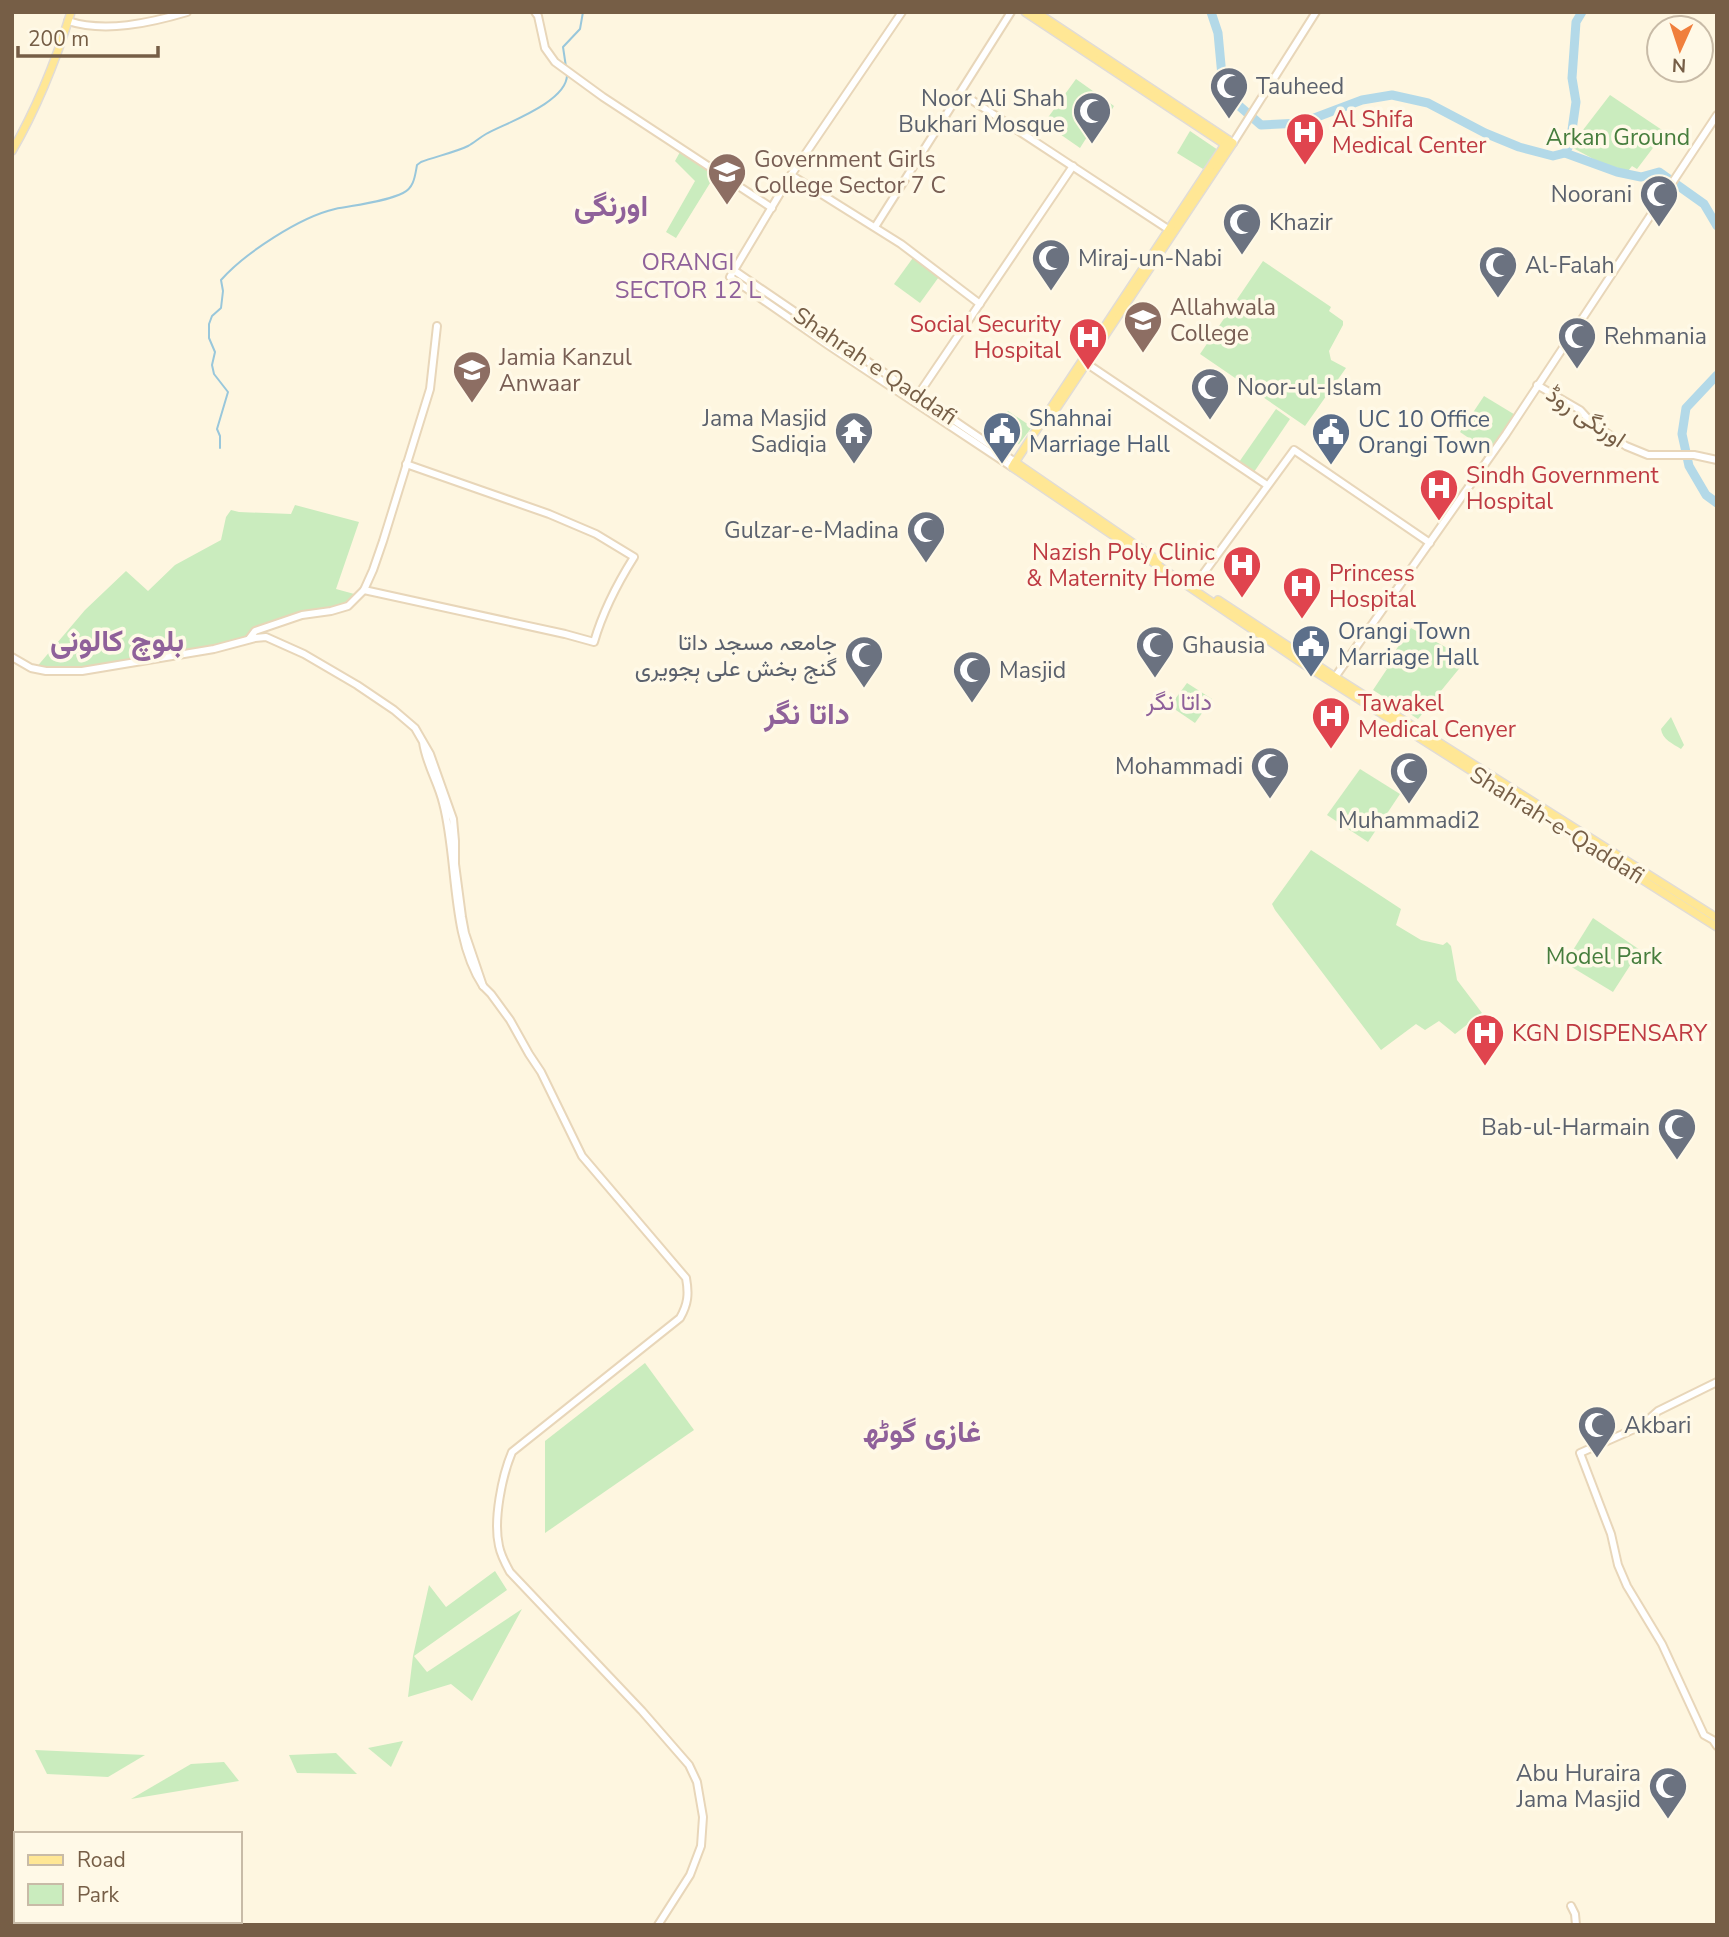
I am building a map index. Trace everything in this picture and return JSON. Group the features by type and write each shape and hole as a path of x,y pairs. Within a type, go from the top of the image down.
{"main road":[{"path":"12,151 27,125 71,12"},
{"path":"1025,12 1230,142"},
{"path":"1036,12 1230,142"},
{"path":"1015,465 1230,142"},
{"name":"Shahrah-e-Qaddafi","path":"1015,465 1333,679"},
{"name":"Shahrah-e-Qaddafi","path":"1015,465 1333,679 1715,921"}],"street":[{"path":"68,21 101,27 135,24 187,12"},
{"path":"535,12 545,48 552,59 603,97 772,208"},
{"path":"732,274 791,175 902,12"},
{"path":"875,227 1011,12"},
{"path":"1230,142 1316,12"},
{"path":"961,93 1171,231"},
{"path":"1333,679 1537,386 1717,115"},
{"path":"918,395 1073,166"},
{"path":"791,175 901,244 980,304"},
{"name":"Shahrah e Qaddafi","path":"732,274 918,395 1015,465"},
{"name":"Shahrah e Qaddafi","path":"732,274 828,345 1015,465"},
{"path":"248,639 255,631 302,615 348,606 364,590 373,570 430,389 437,326"},
{"path":"1084,361 1267,485"},
{"name":"اورنگی روڈ","path":"1537,386 1580,410 1591,422 1626,446 1648,455 1694,455 1717,460"},
{"path":"1195,585 1294,450 1430,543"},
{"path":"364,590 594,642 602,616 634,556 596,534 548,514 406,464"},
{"path":"12,657 31,668 46,671 82,671 214,649 266,637 289,646 396,711 415,728 430,754 453,819 455,864 462,917 483,986 510,1020 541,1072 582,1156 685,1278 688,1288 688,1303 680,1318 512,1452 505,1474 496,1532 502,1559 510,1572 642,1711 689,1765 697,1783 704,1817 701,1846 691,1875 658,1925"},
{"path":"1716,1741 1704,1735 1662,1644 1627,1586 1618,1565 1611,1534 1580,1453 1641,1426 1658,1411 1717,1382"}],"green space":[{"path":"1076,79 1114,106 1098,132 1092,129 1080,148 1044,123"},
{"name":"Arkan Ground","path":"1610,95 1665,132 1637,169 1632,166 1628,171 1601,163 1573,148 1577,130 1583,130"},
{"path":"1190,131 1218,150 1203,169 1177,153"},
{"path":"680,152 715,175 676,238 666,232 695,181 675,161"},
{"path":"915,255 941,274 920,303 894,284"},
{"path":"1263,261 1331,307 1329,311 1343,321 1329,351 1331,360 1346,368 1305,426 1200,354"},
{"path":"1484,396 1517,416 1492,454 1460,432"},
{"path":"1276,409 1290,419 1252,475 1237,465"},
{"path":"1008,411 1032,427 1019,444 1008,444 991,435"},
{"path":"295,505 359,522 336,589 358,595 348,606 301,615 255,631 248,639 82,671 35,669 85,610 126,571 148,591 175,565 221,540 226,517 231,510 291,514"},
{"path":"1411,628 1467,659 1418,719 1373,690 1387,669 1384,667"},
{"path":"1187,683 1212,699 1195,723 1170,706"},
{"path":"1671,717 1684,745 1681,749 1668,741 1662,733 1661,729"},
{"path":"1360,769 1400,794 1368,842 1327,815"},
{"path":"1311,850 1401,909 1396,925 1421,940 1443,945 1447,942 1451,946 1457,980 1482,1013 1455,1034 1439,1021 1425,1030 1416,1024 1381,1050 1272,904"},
{"name":"Model Park","path":"1593,918 1640,950 1613,992 1565,963"},
{"path":"645,1363 694,1430 545,1533 545,1441"},
{"path":"495,1571 507,1590 414,1656 427,1672 522,1609 472,1701 451,1684 408,1697 413,1656 429,1585 446,1607"},
{"path":"403,1741 391,1767 368,1748"},
{"path":"35,1750 145,1755 108,1777 47,1774"},
{"path":"336,1753 357,1774 297,1773 289,1755"},
{"path":"224,1762 239,1781 131,1799 191,1764"}],"waterway":[{"path":"566,67 563,47 580,29 583,12"},
{"path":"1211,12 1218,33 1222,76 1237,104 1261,125 1301,123 1362,100 1392,95 1428,103 1485,133 1519,147 1553,156 1565,153 1617,172 1641,177 1659,172 1704,204 1717,226"},
{"path":"1565,153 1570,144 1576,102 1572,78 1576,22 1582,12"},
{"path":"220,448 217,429 228,392 214,374 212,365 215,352 209,338 209,324 212,316 221,308 221,280 258,248 306,220 321,213 379,201 407,191 412,185 417,165 421,162 468,146 547,103 564,85 567,75"},
{"path":"1717,375 1686,408 1682,434 1689,466 1706,495 1717,503"}],"place":[{"name":"Tauheed","path":"1229,120"},
{"name":"Noor Ali Shah Bukhari Mosque","path":"1092,145"},
{"name":"Al Shifa Medical Center","path":"1305,166"},
{"name":"Government Girls College Sector 7 C","path":"727,206"},
{"name":"Noorani","path":"1659,228"},
{"name":"Khazir","path":"1242,256"},
{"name":"Miraj-un-Nabi","path":"1051,292"},
{"name":"Al-Falah","path":"1498,299"},
{"name":"Allahwala College","path":"1143,354"},
{"name":"Rehmania","path":"1577,370"},
{"name":"Social Security Hospital","path":"1088,371"},
{"name":"Jamia Kanzul Anwaar","path":"472,404"},
{"name":"Noor-ul-Islam","path":"1210,421"},
{"name":"Jama Masjid Sadiqia","path":"854,465"},
{"name":"Shahnai Marriage Hall","path":"1002,465"},
{"name":"UC 10 Office Orangi Town","path":"1331,466"},
{"name":"Sindh Government Hospital","path":"1439,522"},
{"name":"Gulzar-e-Madina","path":"926,564"},
{"name":"Nazish Poly Clinic & Maternity Home","path":"1242,599"},
{"name":"Princess Hospital","path":"1302,620"},
{"name":"Orangi Town Marriage Hall","path":"1311,678"},
{"name":"Ghausia","path":"1155,679"},
{"name":"جامعہ مسجد داتا گنج بخش علی ہجویری","path":"864,689"},
{"name":"Masjid","path":"972,704"},
{"name":"Tawakel Medical Cenyer","path":"1331,750"},
{"name":"Mohammadi","path":"1270,800"},
{"name":"Muhammadi2","path":"1409,805"},
{"name":"KGN DISPENSARY","path":"1485,1067"},
{"name":"Bab-ul-Harmain","path":"1677,1161"},
{"name":"Akbari","path":"1597,1459"},
{"name":"Abu Huraira Jama Masjid","path":"1668,1820"}],"district":[{"name":"اورنگی","path":"611,206"},
{"name":"ORANGI SECTOR 12 L","path":"688,276"},
{"name":"بلوچ کالونی","path":"117,641"},
{"name":"داتا نگر","path":"1179,702"},
{"name":"داتا نگر","path":"807,714"},
{"name":"غازی گوٹھ","path":"922,1432"}]}
